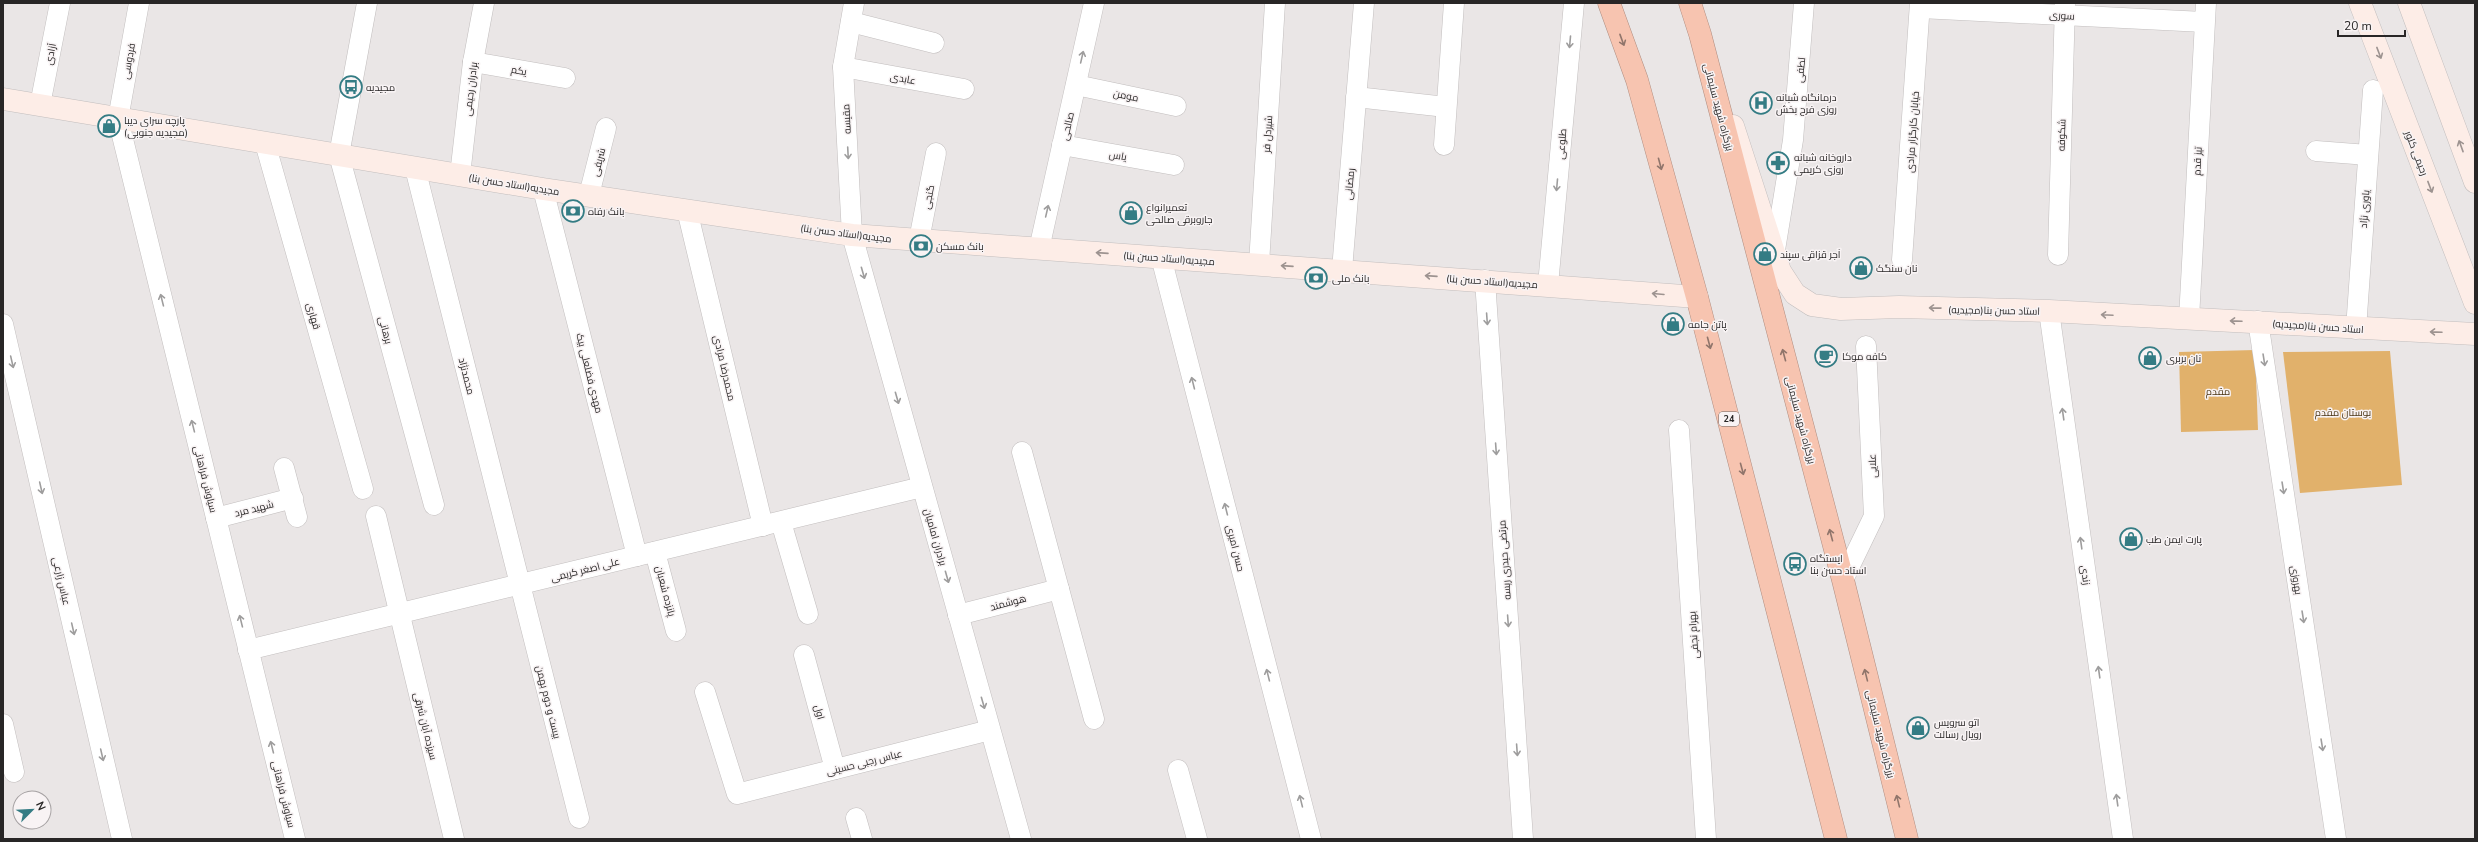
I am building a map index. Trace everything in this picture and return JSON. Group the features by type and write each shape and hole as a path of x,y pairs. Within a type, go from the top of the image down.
{"highway":[{"name":"24","path":"1609,3 1637,80 1697,297 1836,839"},
{"name":"بزرگراه شهید سلیمانی","path":"1690,3 1700,34 1843,580 1907,839"}],"main road":[{"name":"رحیمی کلور","path":"2360,3 2475,303"},
{"path":"2409,3 2475,182"},
{"name":"استاد حسن بنا(مجیدیه)","path":"1700,34 1751,178 1774,256 1788,286 1795,294 1812,305 1826,308 2048,311 2189,319 2258,321 2356,329 2475,334"},
{"name":"مجیدیه(استاد حسن بنا)","path":"3,99 543,189 852,235 1485,280 1697,297"}],"street":[{"name":"آزادی","path":"40,105 60,3"},
{"name":"فردوسی","path":"118,119 139,3"},
{"path":"339,155 367,3"},
{"name":"برادران رحیمی","path":"460,175 473,62 484,3"},
{"name":"صالحی","path":"1038,249 1094,3"},
{"name":"شیردل فر","path":"1259,264 1275,3"},
{"name":"رمضانی","path":"1342,270 1364,3"},
{"path":"1444,145 1454,3"},
{"name":"طلوعی","path":"1548,285 1574,3"},
{"name":"لطفی","path":"1774,256 1793,140 1804,3"},
{"name":"سوری","path":"1920,6 2205,12"},
{"name":"خیابان کارگزار مرادی","path":"1902,260 1920,6"},
{"name":"شکوفه","path":"2058,256 2065,9"},
{"path":"852,12 934,43"},
{"name":"مقیسه","path":"852,12 843,67 852,235"},
{"name":"تیز قدم","path":"2189,319 2205,12"},
{"name":"یکم","path":"473,62 565,78"},
{"name":"عابدی","path":"843,67 964,89"},
{"name":"مومن","path":"1076,85 1176,106"},
{"name":"یاوری نژاد","path":"2356,329 2373,90"},
{"path":"1356,97 1446,107"},
{"name":"سیاوش فراهانی","path":"118,119 295,839"},
{"name":"شریفی","path":"589,195 606,128"},
{"name":"قهاری","path":"265,143 363,489"},
{"name":"یاس","path":"1062,145 1174,164"},
{"path":"2316,151 2368,155"},
{"name":"گنجی","path":"919,240 936,153"},
{"name":"برهانی","path":"339,155 434,505"},
{"name":"محمدنژاد","path":"415,168 520,585"},
{"name":"مهدی فضلعلی بیک","path":"543,189 646,554"},
{"name":"محمدرضا مرادی","path":"687,210 772,524 808,614"},
{"name":"برادران امامیان","path":"852,235 1021,839"},
{"name":"حسن امیری","path":"1161,257 1311,839"},
{"name":"مرتضی حیدری ریسه","path":"1485,280 1522,839"},
{"name":"زندی","path":"2048,311 2123,839"},
{"name":"بهروزی","path":"2258,321 2336,839"},
{"name":"عباس زارعی","path":"3,324 122,839"},
{"name":"علایی","path":"1843,580 1874,516 1866,346"},
{"name":"بهرام نجفی","path":"1679,430 1706,839"},
{"path":"1022,452 1094,719"},
{"name":"شهید مرد","path":"216,518 295,507 284,468"},
{"name":"علی اصغر کریمی","path":"248,650 922,487"},
{"name":"سیزده آبان شرقی","path":"376,516 454,839"},
{"name":"پانزده شعبان","path":"646,554 676,631"},
{"name":"بیست و دوم بهمن","path":"520,585 579,818"},
{"name":"هوشمند","path":"958,615 1059,589"},
{"name":"اول","path":"804,655 835,769"},
{"name":"عباس رجبی حسینی","path":"705,692 737,794 990,730"},
{"path":"3,724 14,772"},
{"path":"1178,770 1197,839"},
{"path":"856,818 862,839"}],"green space":[{"name":"مقدم","path":"2255,350 2258,430 2181,432 2179,352"},
{"name":"بوستان مقدم","path":"2390,351 2402,485 2300,493 2283,352"}],"place":[{"name":"مجیدیه","path":"351,87"},
{"name":"درمانگاه شبانه روزی فرح بخش","path":"1761,103"},
{"name":"پارچه سرای دیبا (مجیدیه جنوبی)","path":"109,126"},
{"name":"داروخانه شبانه روزی کریمی","path":"1778,163"},
{"name":"بانک رفاه","path":"573,211"},
{"name":"تعمیرانواع جاروبرقی صالحی","path":"1131,213"},
{"name":"بانک مسکن","path":"921,246"},
{"name":"آجر قزاقی سپند","path":"1765,254"},
{"name":"نان سنگک","path":"1861,268"},
{"name":"بانک ملی","path":"1316,278"},
{"name":"پاتن جامه","path":"1673,324"},
{"name":"کافه موکا","path":"1826,356"},
{"name":"نان بربری","path":"2150,358"},
{"name":"پارت ایمن طب","path":"2131,539"},
{"name":"ایستگاه استاد حسن بنا","path":"1795,564"},
{"name":"اتو سرویس رویال رسالت","path":"1918,728"}]}
